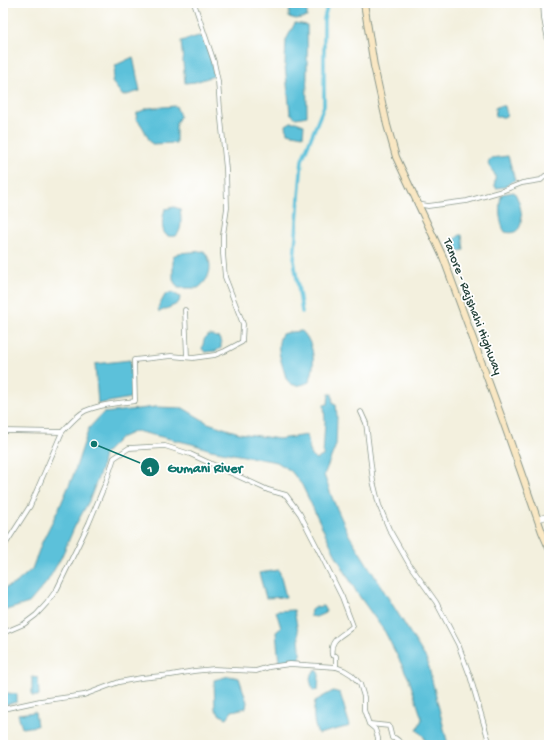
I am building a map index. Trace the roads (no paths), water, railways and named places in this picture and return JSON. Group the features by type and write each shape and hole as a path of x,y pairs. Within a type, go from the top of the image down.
{"main road":[{"name":"Tanore - Rajshahi Highway","path":"364,3 374,66 388,131 396,157 417,204 444,258 549,548"}],"street":[{"path":"3,548 30,506 62,432 71,422 86,410 134,401 134,360 171,356 193,358 215,355 242,342 243,324 225,277 223,235 227,208 226,170 218,81 214,62 194,3"},
{"path":"543,3 544,19 549,46"},
{"path":"417,204 428,206 467,201 502,191 522,183 541,180 545,176 549,175"},
{"path":"185,310 187,357"},
{"path":"361,412 366,423 372,482 379,505 389,529 410,564 436,602 458,644 470,676 490,745"},
{"path":"3,431 62,432"},
{"path":"3,633 24,624 36,615 47,603 57,588 89,523 114,458 129,448 165,446 190,454 268,490 286,495 300,514 316,545 342,597 353,626 348,632 336,638 333,644 331,650 332,655 336,656 336,667"},
{"path":"538,519 549,516"},
{"path":"3,708 40,700 84,695 119,682 194,671 214,669 256,671 269,667 290,664 336,667 352,675 360,684 364,697 364,710 369,724 375,729 378,738 378,745"},
{"path":"369,724 389,726 392,738 395,738 404,745"}],"water":[{"path":"290,3 307,3 307,17 296,19 289,17"},
{"path":"295,23 307,25 307,116 296,118 290,113 285,65 286,40"},
{"path":"199,36 204,37 210,54 214,76 195,82 185,83 181,41"},
{"path":"133,57 140,91 123,96 112,82 116,65"},
{"path":"176,106 180,116 176,124 176,143 152,144 136,119 137,113 148,108"},
{"path":"505,106 507,115 504,117 496,117 495,108"},
{"path":"291,122 304,125 303,136 287,133 286,125"},
{"path":"508,156 515,180 504,187 496,188 495,175 488,165 489,160 491,158"},
{"path":"514,192 521,211 521,225 518,230 513,232 505,232 500,219 501,198 502,194"},
{"path":"174,207 180,209 181,227 176,236 168,236 163,229 163,215 165,209"},
{"path":"462,235 464,250 456,252 454,243 456,238"},
{"path":"204,251 210,266 210,271 206,280 198,288 178,288 173,280 173,256 179,253"},
{"path":"172,292 180,297 179,302 159,312 158,308 165,295"},
{"path":"302,331 310,342 313,355 313,369 309,382 293,385 286,378 279,350 280,339 282,334"},
{"path":"211,335 219,338 221,348 216,351 205,352 202,349 204,340 206,337"},
{"path":"130,360 132,384 130,398 98,404 95,364"},
{"path":"329,394 332,394 333,404 336,405 336,445 324,475 333,500 349,535 427,660 448,745 426,745 424,737 417,730 422,719 409,679 385,632 357,593 335,554 302,485 291,471 277,462 211,450 136,431 120,438 104,454 101,470 89,501 75,526 61,558 47,582 29,603 3,611 3,589 16,583 32,569 42,542 73,476 89,428 103,413 156,407 183,408 208,423 239,433 279,439 307,435 311,456 316,459 323,456 325,421 324,405 328,404"},
{"path":"279,570 286,597 266,598 259,573"},
{"path":"323,606 326,611 325,613 316,617 310,616 311,610 315,607"},
{"path":"294,610 299,641 300,660 279,663 276,632 281,628 276,611"},
{"path":"317,670 319,675 318,690 313,691 310,679 311,674"},
{"path":"229,676 239,678 247,702 246,708 232,711 227,718 220,715 215,709 214,680"},
{"path":"32,677 38,678 39,696 32,696"},
{"path":"333,691 340,693 350,726 318,734 314,718 315,701"},
{"path":"7,693 17,694 17,702 3,705 3,695"},
{"path":"35,712 37,726 22,728 18,714"}],"waterway":[{"path":"302,312 294,260 302,160 324,106 324,19 328,3"}],"place":[{"name":"Gumani River","path":"94,444"}]}
